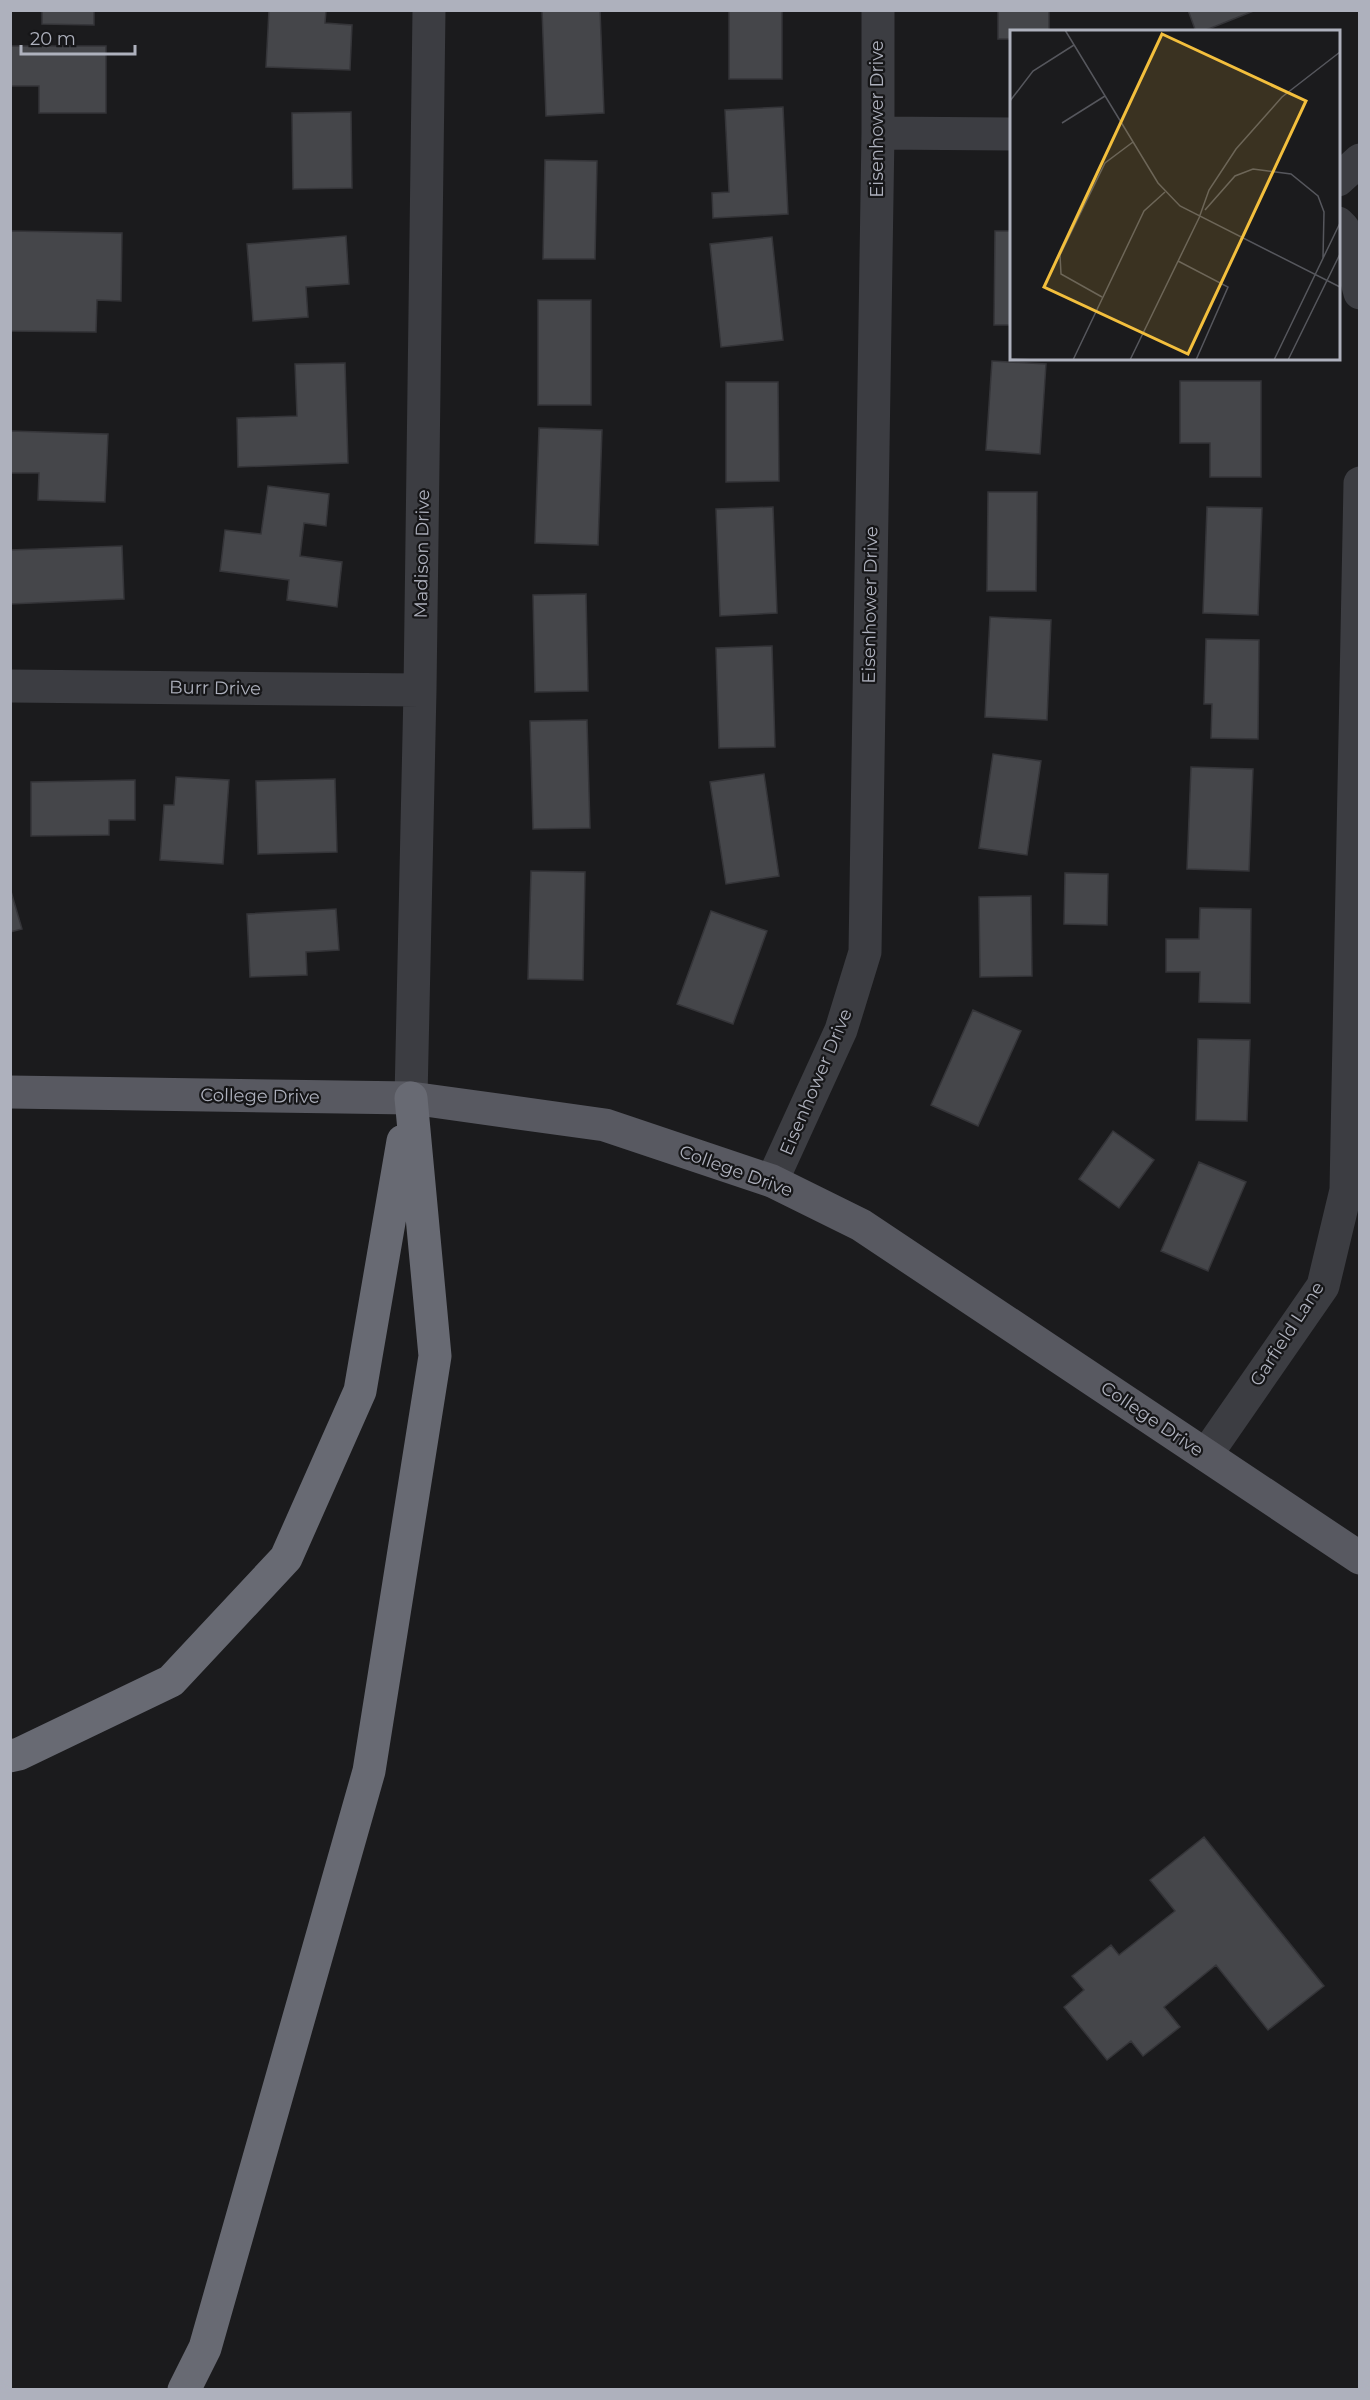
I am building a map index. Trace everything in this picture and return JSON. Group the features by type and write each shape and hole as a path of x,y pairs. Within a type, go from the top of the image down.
{"highway":[{"path":"10,1755 19,1754 171,1681 286,1558 360,1391 411,1098"},
{"path":"184,2390 205,2348 369,1771 435,1356 411,1098"}],"main road":[{"name":"College Drive","path":"10,1092 411,1098 605,1125 772,1181 861,1225 1359,1558"}],"street":[{"name":"Madison Drive","path":"411,1098 420,690 429,10"},
{"name":"Eisenhower Drive","path":"772,1181 841,1030 865,952 878,10"},
{"path":"878,133 1010,134"},
{"path":"1340,178 1359,160"},
{"path":"1340,226 1359,293"},
{"name":"Garfield Lane","path":"1206,1455 1323,1286 1346,1190 1359,483"},
{"name":"Burr Drive","path":"10,686 420,690"}],"building":[{"path":"42,10 94,10 94,25 42,24"},
{"path":"269,10 326,10 325,23 352,25 350,70 266,67"},
{"path":"542,10 600,10 604,113 546,116"},
{"path":"729,10 782,10 782,79 729,79"},
{"path":"998,10 1049,10 1049,30 1010,30 1010,39 998,39"},
{"path":"1188,10 1256,10 1206,30 1195,30"},
{"path":"10,46 106,46 106,113 39,113 39,86 10,86"},
{"path":"783,107 788,214 713,218 712,193 729,192 725,110"},
{"path":"351,112 352,188 293,189 292,113"},
{"path":"545,160 597,161 595,259 543,259"},
{"path":"10,231 122,233 121,301 97,300 96,332 10,331"},
{"path":"995,231 1010,231 1010,325 994,325"},
{"path":"346,236 349,284 306,287 308,317 253,321 247,244"},
{"path":"772,237 783,340 721,347 710,244"},
{"path":"538,300 591,300 591,405 538,405"},
{"path":"992,361 1046,364 1040,454 986,450"},
{"path":"345,363 348,463 238,467 237,418 297,416 295,364"},
{"path":"1180,381 1261,381 1261,477 1210,477 1210,443 1180,443"},
{"path":"726,382 778,382 779,481 726,482"},
{"path":"539,428 602,430 598,545 535,543"},
{"path":"10,431 108,434 105,502 38,500 39,473 10,473"},
{"path":"268,486 329,494 326,526 304,523 300,556 342,562 337,607 287,600 289,580 220,571 225,530 261,534"},
{"path":"988,492 1037,492 1036,591 987,591"},
{"path":"773,507 777,613 720,616 716,509"},
{"path":"1207,507 1262,508 1258,615 1203,613"},
{"path":"122,546 124,599 10,604 10,550"},
{"path":"586,594 588,691 535,692 533,595"},
{"path":"990,617 1051,620 1047,720 985,717"},
{"path":"1206,639 1259,640 1258,739 1211,738 1212,704 1204,704"},
{"path":"772,646 775,747 719,748 716,648"},
{"path":"587,720 590,828 533,829 530,721"},
{"path":"993,754 1041,761 1027,855 979,848"},
{"path":"1191,767 1253,769 1249,871 1187,869"},
{"path":"764,774 779,876 726,884 710,782"},
{"path":"176,777 229,780 223,864 160,860 164,805 174,805"},
{"path":"335,779 337,852 258,854 256,781"},
{"path":"135,780 135,820 109,820 109,835 31,836 31,782"},
{"path":"531,871 585,872 583,980 528,979"},
{"path":"1065,873 1108,874 1107,925 1064,924"},
{"path":"10,888 22,929 10,932"},
{"path":"1031,896 1032,976 980,977 979,897"},
{"path":"1200,908 1251,909 1250,1003 1199,1002 1200,972 1166,972 1166,939 1199,939"},
{"path":"336,909 339,950 306,952 307,975 250,977 247,914"},
{"path":"711,911 767,931 733,1024 677,1004"},
{"path":"973,1010 1021,1031 978,1126 931,1105"},
{"path":"1198,1039 1250,1040 1247,1121 1196,1120"},
{"path":"1113,1131 1154,1160 1119,1208 1079,1179"},
{"path":"1199,1162 1246,1182 1208,1271 1161,1251"},
{"path":"1204,1837 1324,1986 1268,2030 1216,1965 1164,2007 1180,2027 1143,2056 1131,2041 1107,2060 1064,2007 1084,1990 1072,1976 1111,1945 1119,1955 1175,1911 1150,1880"}]}
